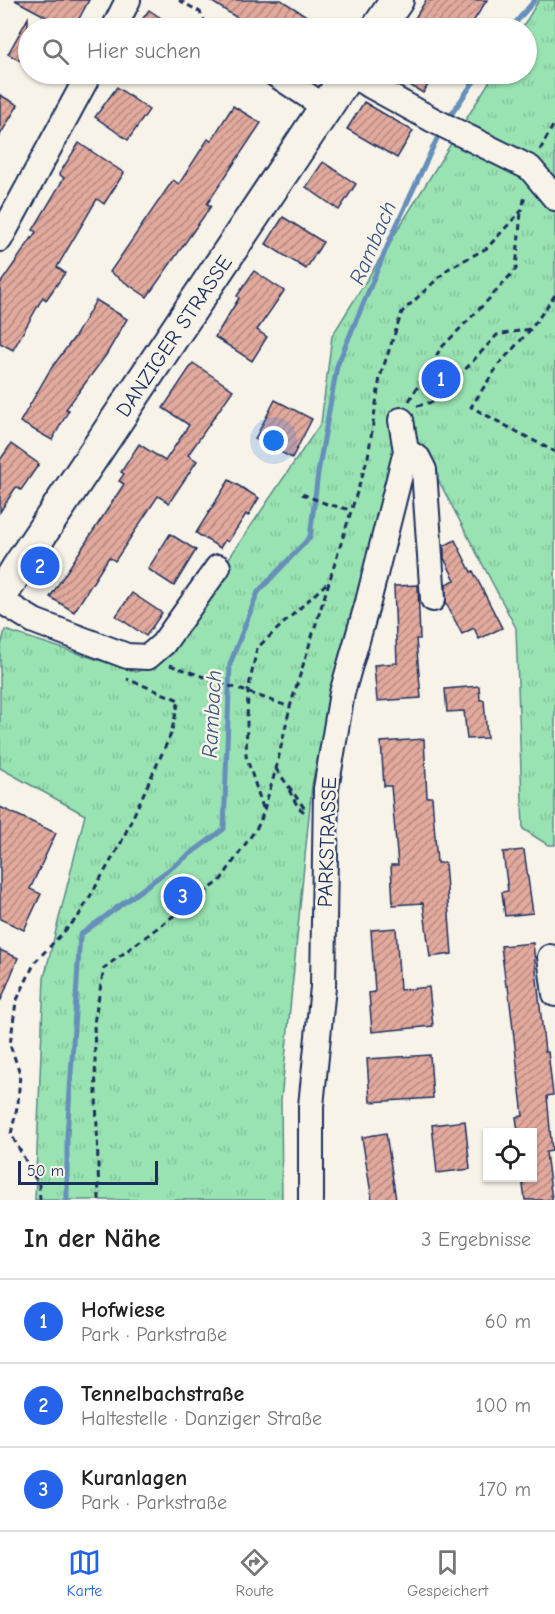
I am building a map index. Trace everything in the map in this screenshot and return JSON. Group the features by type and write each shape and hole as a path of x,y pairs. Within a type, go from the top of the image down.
{"main road":[{"path":"385,18 397,0"},
{"name":"DANZIGER STRASSE","path":"0,599 18,568 341,84"}],"street":[{"path":"119,18 128,0"},
{"path":"0,239 84,84"},
{"path":"290,84 326,107"},
{"name":"DANZIGER STRASSE","path":"366,84 530,168 555,198"},
{"name":"PARKSTRASSE","path":"311,1200 311,1106 323,987 326,789 342,693 368,602 406,451 402,415"},
{"path":"406,451 418,458 424,470 433,598"},
{"path":"148,657 163,644 219,567"},
{"name":"DANZIGER STRASSE","path":"0,599 34,621 127,656 148,657"},
{"path":"550,957 555,994"}],"path":[{"path":"179,0 200,12 203,18"},
{"path":"402,415 441,348 516,269 522,210 530,168 555,122"},
{"path":"99,1200 94,1023 104,968 220,881 260,823 276,769 290,706 368,457 380,377 402,312 447,270 487,248 522,210"},
{"path":"555,295 531,329 500,364 471,407 555,452"},
{"path":"402,415 436,401 497,335 531,329"},
{"path":"302,494 351,510"},
{"path":"264,810 246,756 248,691 257,648 329,581"},
{"path":"148,657 290,706"},
{"path":"40,1200 39,1185 11,1134 18,1103 20,1073 10,1045 16,1002 35,962 78,917 120,845 171,734 179,700 126,678"},
{"path":"276,769 306,813"}],"green space":[{"path":"539,0 555,0 555,845 548,845 523,829 516,628 433,470 415,445 381,508 339,656 312,785 281,1100 282,1200 35,1200 44,978 85,815 0,768 0,650 5,630 136,672 157,664 321,423 332,336 488,84 537,84 537,18 528,18"}],"building":[{"path":"15,0 89,0 79,18 48,18"},
{"path":"209,0 281,0 310,18 237,18"},
{"path":"426,0 487,0 475,18 415,18"},
{"path":"149,10 161,18 143,18"},
{"path":"18,36 18,60 8,54"},
{"path":"408,84 429,84 423,93"},
{"path":"117,87 149,110 128,140 95,117"},
{"path":"0,95 18,105 0,135"},
{"path":"364,102 413,131 397,158 347,129"},
{"path":"233,106 261,123 207,204 211,206 147,297 110,272 173,180 179,184 208,139 211,141"},
{"path":"79,143 124,173 104,204 97,199 57,267 65,273 46,300 43,297 13,350 0,343 0,284 36,232 33,230 64,178 59,174"},
{"path":"323,162 356,184 339,210 306,187"},
{"path":"283,217 323,242 306,269 266,244"},
{"path":"254,271 284,291 257,330 267,337 252,361 215,337 239,298 237,296"},
{"path":"96,300 127,319 106,355 66,409 69,410 52,440 20,422 50,370 76,335"},
{"path":"193,363 233,390 188,455 197,461 169,503 158,496 115,561 109,557 74,612 50,597 124,484 119,481 124,474 121,472 139,444 165,461 189,425 163,408"},
{"path":"275,400 312,419 292,458 255,439"},
{"path":"11,444 39,464 21,490 16,487 0,512 0,460"},
{"path":"229,480 259,498 228,542 225,540 220,548 196,533"},
{"path":"170,534 196,550 174,586 148,569"},
{"path":"455,540 502,628 479,639 474,628 462,634 446,603 446,584 455,580 444,558 444,546"},
{"path":"418,585 420,639 416,639 421,698 377,701 374,665 397,663 394,586"},
{"path":"132,593 162,613 146,636 116,616"},
{"path":"479,686 480,700 484,700 487,738 467,739 464,711 447,712 445,689"},
{"path":"424,739 427,797 432,797 437,863 445,863 452,954 430,957 423,903 393,905 391,865 398,865 391,786 384,786 381,742"},
{"path":"0,807 56,833 30,889 41,894 24,930 0,919"},
{"path":"524,850 533,913 505,916 502,892 508,891 503,852"},
{"path":"396,928 400,990 429,987 433,1026 372,1032 369,993 375,992 371,930"},
{"path":"533,943 545,1052 548,1052 553,1095 547,1096 552,1151 546,1152 552,1200 525,1200 523,1182 537,1182 537,1128 517,1128 516,1117 523,1116 508,986 506,986 501,946"},
{"path":"0,950 18,958 1,1000 0,1000"},
{"path":"430,1055 433,1098 370,1102 367,1059"},
{"path":"465,1121 470,1169 437,1173 432,1125"},
{"path":"386,1133 396,1200 372,1200 362,1137"}],"waterway":[{"name":"Rambach","path":"520,18 535,0"},
{"name":"Rambach","path":"448,119 472,84"},
{"name":"Rambach","path":"67,1200 67,1137 80,935 224,829 230,664 258,592 310,537 318,473 337,366 392,235 441,130"}],"place":[{"name":"Hofwiese","path":"441,379"},
{"name":"Tennelbachstraße","path":"40,566"},
{"name":"Kuranlagen","path":"183,896"}]}
